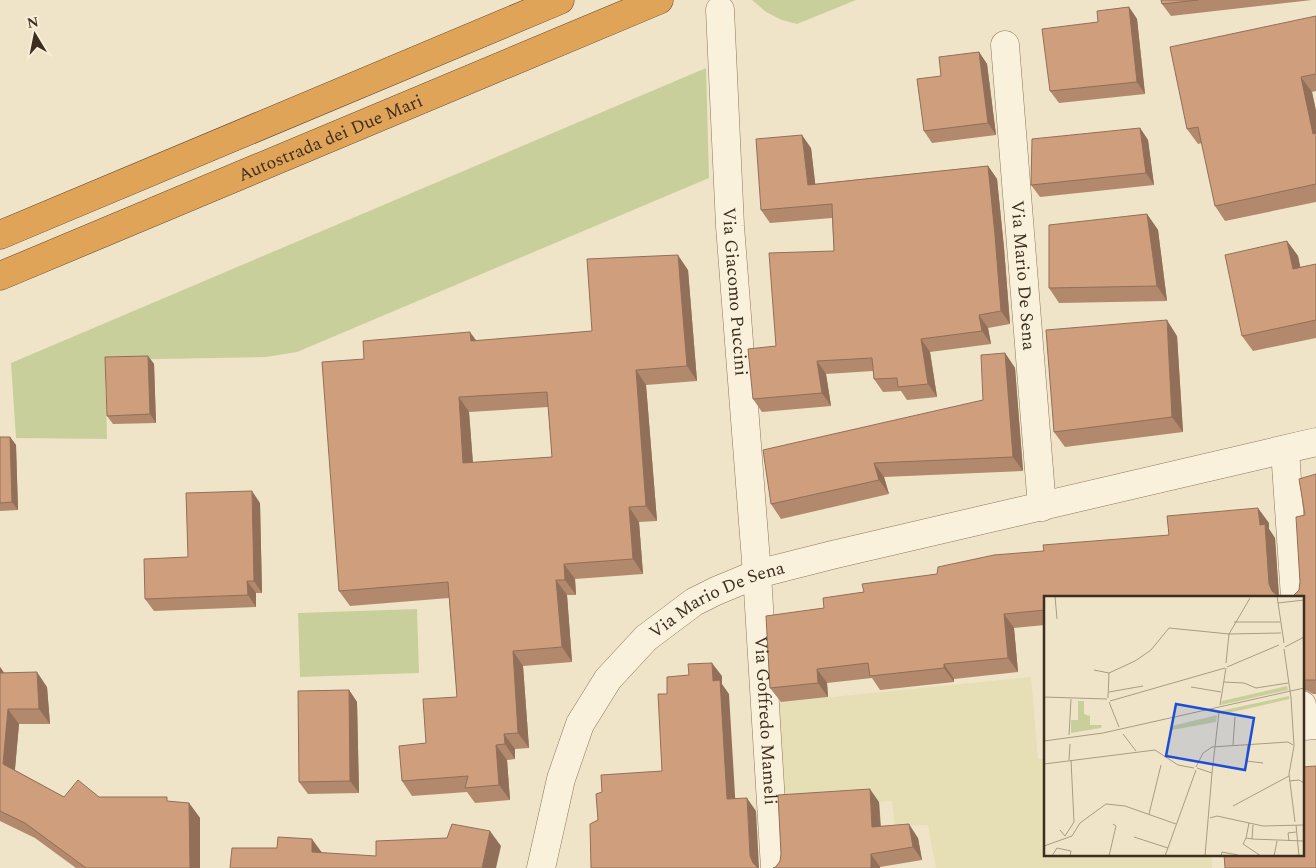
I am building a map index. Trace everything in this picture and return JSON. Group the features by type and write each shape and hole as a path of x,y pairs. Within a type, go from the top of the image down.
{"highway":[{"path":"0,235 560,0"},
{"name":"Autostrada dei Due Mari","path":"0,276 659,0"}],"street":[{"name":"Via Giacomo Puccini","path":"720,10 730,226 757,574"},
{"name":"Via Mario De Sena","path":"1005,45 1042,507"},
{"name":"Via Mario De Sena","path":"541,868 561,779 580,724 608,679 646,638 694,602 757,574 1316,442"},
{"path":"1285,450 1295,596"},
{"name":"Via Goffredo Mameli","path":"757,574 775,868"}],"shaded area":[{"path":"1031,677 1038,759 1044,759 1044,856 1212,856 1212,868 936,868 928,825 895,826 892,801 778,809 773,703"}],"green space":[{"path":"752,0 856,0 797,24 782,20 766,12"},
{"path":"706,68 709,178 297,352 266,357 105,360 107,439 16,438 11,363"},
{"path":"417,609 419,673 300,677 298,613"}],"building":[{"path":"1161,0 1198,0 1162,4"},
{"path":"1129,7 1137,82 1050,91 1042,29 1098,22 1097,11"},
{"path":"1316,16 1316,74 1301,77 1313,134 1316,133 1316,184 1215,206 1198,127 1187,129 1170,47"},
{"path":"979,52 988,123 924,131 917,79 941,76 939,57"},
{"path":"1140,128 1146,173 1031,185 1032,139"},
{"path":"802,135 808,185 988,166 1001,311 979,315 982,331 921,339 928,384 898,387 897,378 874,379 872,358 817,361 822,393 753,399 748,349 776,346 769,253 834,251 832,204 761,210 756,139"},
{"path":"1147,214 1157,286 1049,288 1049,225"},
{"path":"1287,241 1293,269 1316,264 1316,320 1242,336 1225,255"},
{"path":"678,255 687,366 636,370 646,506 629,507 633,559 564,564 565,580 556,580 562,647 513,651 518,733 504,734 505,744 496,745 499,785 465,788 468,776 402,781 399,746 426,743 423,699 457,697 448,582 339,591 322,362 364,359 363,341 470,332 471,341 592,331 587,259","holes":["547,392 552,457 463,463 459,397"]},
{"path":"1167,320 1172,417 1054,432 1046,330"},
{"path":"1005,353 1013,457 874,463 879,480 771,504 763,450 983,400 981,355"},
{"path":"148,356 150,414 107,416 105,357"},
{"path":"0,437 10,437 12,502 0,503"},
{"path":"1316,474 1316,680 1304,680 1304,596 1293,596 1299,590 1300,582 1296,517 1305,515 1299,479"},
{"path":"252,491 254,581 247,581 248,595 145,599 144,559 188,557 186,493"},
{"path":"1258,508 1260,525 1265,524 1269,584 1272,591 1278,596 1044,596 1044,610 1004,614 1008,658 944,664 944,668 870,676 868,663 817,669 818,683 770,688 766,616 824,608 823,598 864,592 862,584 937,574 938,567 994,555 1044,551 1043,545 1169,535 1167,516"},
{"path":"712,663 713,681 720,680 727,799 747,798 750,856 758,868 591,868 590,824 598,820 596,794 602,792 601,775 662,771 658,694 667,694 667,677 689,675 688,664"},
{"path":"37,672 39,709 8,709 3,764 64,797 78,780 99,797 167,797 167,801 189,803 190,868 86,868 25,823 0,811 0,673"},
{"path":"349,690 350,781 299,782 298,691"},
{"path":"1316,766 1316,868 1225,868 1224,856 1304,856 1304,767"},
{"path":"870,789 872,827 909,824 913,847 871,854 871,868 775,868 780,861 781,854 778,795"},
{"path":"452,824 490,831 482,868 230,868 232,848 277,848 278,837 312,839 312,852 376,856 376,841 447,838"}]}
